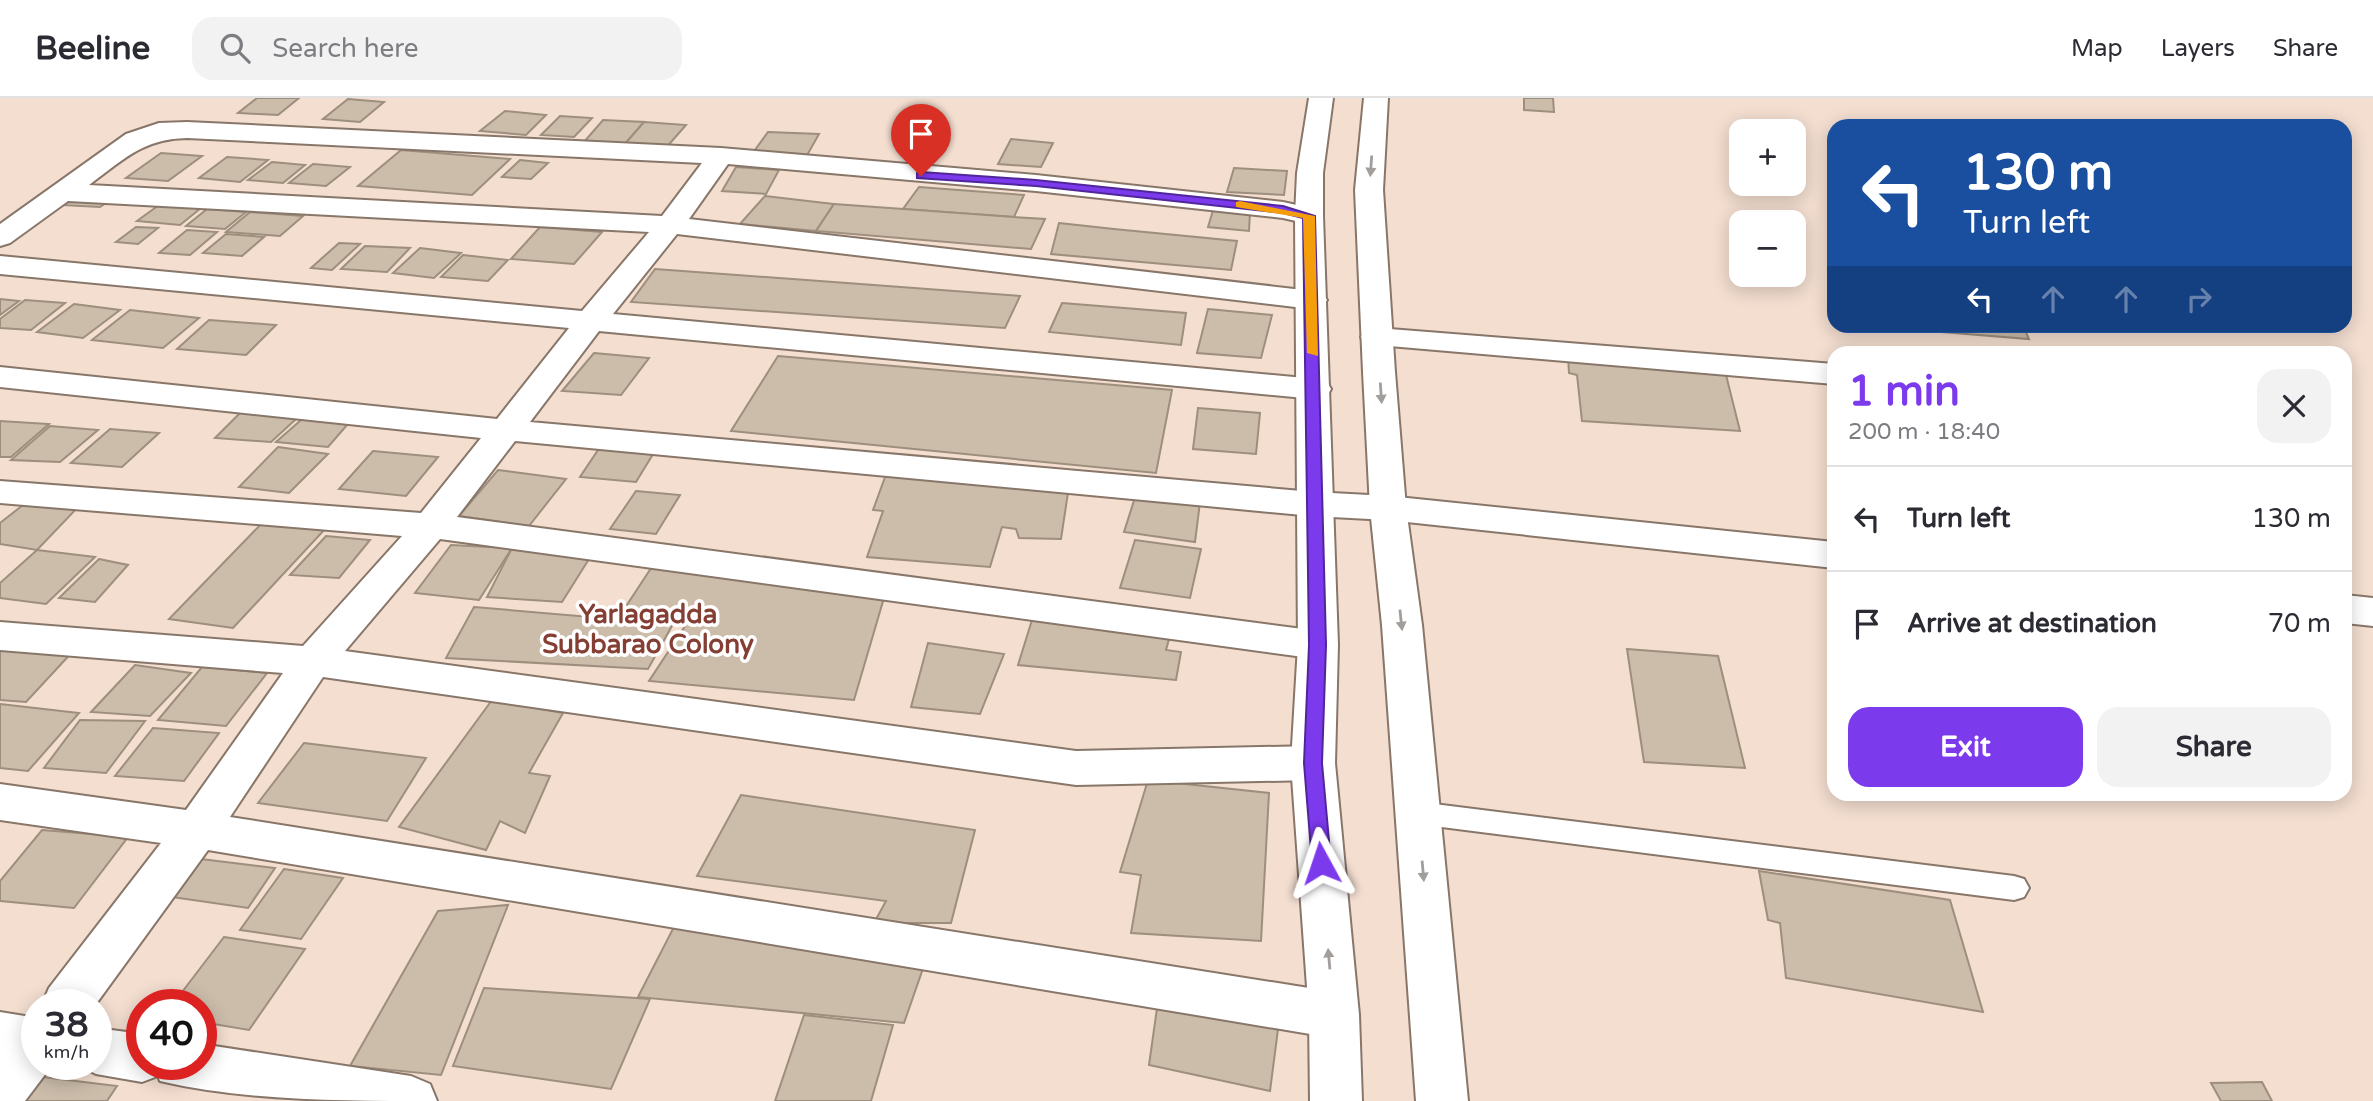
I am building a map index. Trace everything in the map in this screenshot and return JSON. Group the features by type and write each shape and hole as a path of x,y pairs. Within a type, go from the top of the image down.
{"street":[{"path":"1321,98 1310,173 1309,216 1315,388 1313,504 1318,645 1313,763 1334,1015 1336,1101"},
{"path":"1376,98 1369,190 1388,508 1402,625 1442,1101"},
{"path":"0,237 135,139 159,131 721,156 921,176 1036,183 1283,210 1309,216"},
{"path":"78,989 197,830 313,661 431,526 591,320 670,225 721,156"},
{"path":"62,192 670,225 1312,300"},
{"path":"0,265 1315,388"},
{"path":"1377,337 1827,373"},
{"path":"0,377 506,430 1313,504 1388,508 1827,554"},
{"path":"0,492 431,526 1318,645"},
{"path":"2352,610 2373,612"},
{"path":"0,636 313,661 1076,768 1313,763"},
{"path":"0,802 197,830 1334,1015"},
{"path":"0,1035 21,1040"},
{"path":"0,1091 21,1064"},
{"path":"217,1070 411,1101"}],"lane":[{"path":"1418,814 2014,888"}],"building":[{"path":"257,98 299,98 278,115 238,113"},
{"path":"1524,98 1553,98 1554,112 1524,110"},
{"path":"348,99 384,102 360,122 323,119"},
{"path":"505,111 546,115 526,135 480,131"},
{"path":"560,116 592,118 574,137 541,135"},
{"path":"603,120 644,122 624,145 584,142"},
{"path":"644,122 686,125 665,149 624,145"},
{"path":"768,132 819,134 806,157 752,154"},
{"path":"1011,139 1053,143 1041,167 998,164"},
{"path":"401,150 510,159 472,195 358,186"},
{"path":"161,153 202,156 168,181 126,178"},
{"path":"227,157 268,160 240,182 199,178"},
{"path":"520,160 548,163 531,179 502,177"},
{"path":"272,162 305,165 283,183 248,180"},
{"path":"313,164 350,167 326,186 289,183"},
{"path":"736,167 779,170 766,194 722,191"},
{"path":"1234,168 1287,171 1284,195 1227,192"},
{"path":"919,187 1024,195 1014,217 903,209"},
{"path":"765,196 834,204 816,231 740,224"},
{"path":"68,199 109,201 100,207 60,205"},
{"path":"834,204 1045,219 1031,249 816,231"},
{"path":"159,205 201,208 180,225 137,221"},
{"path":"1214,207 1250,212 1249,231 1208,227"},
{"path":"207,209 246,212 225,229 186,226"},
{"path":"250,212 303,216 280,236 226,232"},
{"path":"1059,223 1237,241 1231,270 1051,254"},
{"path":"136,227 158,228 138,244 116,242"},
{"path":"540,227 602,232 574,264 511,259"},
{"path":"187,230 217,232 190,255 159,253"},
{"path":"226,234 264,237 242,256 203,253"},
{"path":"339,243 360,244 332,270 311,268"},
{"path":"365,246 410,248 387,272 341,269"},
{"path":"420,248 461,253 434,278 393,273"},
{"path":"463,255 508,260 488,281 441,277"},
{"path":"655,269 1020,296 1005,328 631,302"},
{"path":"0,299 19,301 0,315"},
{"path":"25,300 65,303 31,330 0,328 0,319"},
{"path":"1062,303 1186,313 1181,345 1049,332"},
{"path":"74,304 120,310 83,338 37,332"},
{"path":"1208,309 1272,315 1261,358 1197,353"},
{"path":"130,310 199,318 163,348 92,340"},
{"path":"209,320 276,325 246,355 177,349"},
{"path":"1954,333 2026,333 2029,339"},
{"path":"594,353 649,358 621,395 562,391"},
{"path":"778,356 1172,390 1156,473 731,431"},
{"path":"1568,356 1724,367 1740,431 1582,421 1577,375 1569,373"},
{"path":"250,403 307,409 271,442 215,438"},
{"path":"1198,408 1260,413 1256,454 1193,449"},
{"path":"309,413 354,417 328,447 276,442"},
{"path":"0,421 49,424 11,457 0,457"},
{"path":"50,426 98,430 60,462 11,460"},
{"path":"110,429 159,433 122,467 71,463"},
{"path":"604,441 658,446 636,482 580,477"},
{"path":"278,447 328,454 289,493 239,487"},
{"path":"373,451 438,457 406,496 339,489"},
{"path":"888,469 1069,486 1061,539 1019,538 1016,529 1002,527 990,567 867,557 883,511 873,510"},
{"path":"498,470 566,479 529,526 459,516"},
{"path":"1138,488 1201,494 1195,542 1124,532"},
{"path":"636,491 680,495 656,534 610,529"},
{"path":"32,498 80,505 37,550 0,544 0,523"},
{"path":"265,520 326,528 233,628 169,619"},
{"path":"326,536 370,540 339,578 290,575"},
{"path":"1135,540 1201,549 1190,598 1120,588"},
{"path":"451,545 512,548 479,600 415,593"},
{"path":"512,548 589,559 562,602 487,597"},
{"path":"37,550 95,557 46,604 0,598 0,583"},
{"path":"659,556 886,591 854,700 649,681 689,620 621,614"},
{"path":"99,559 128,565 95,602 59,598"},
{"path":"474,607 673,624 648,669 446,658"},
{"path":"1036,607 1173,625 1166,650 1181,652 1176,680 1018,665"},
{"path":"0,642 76,648 26,702 0,700"},
{"path":"928,643 1004,654 980,714 911,707"},
{"path":"1627,649 1718,656 1745,768 1644,762"},
{"path":"135,665 191,673 150,716 91,712"},
{"path":"202,667 267,673 226,726 158,720"},
{"path":"492,700 563,713 529,773 550,776 525,833 500,821 486,850 399,827"},
{"path":"0,704 79,713 28,771 0,768"},
{"path":"80,720 145,721 106,773 44,768"},
{"path":"153,728 219,733 184,781 115,776"},
{"path":"304,743 426,758 387,821 258,803"},
{"path":"1148,780 1269,793 1261,941 1131,933 1141,875 1120,872"},
{"path":"741,795 975,830 951,923 874,923 886,901 697,876"},
{"path":"42,830 128,837 74,908 0,901 0,881"},
{"path":"201,859 275,868 248,908 172,897"},
{"path":"284,869 343,878 301,939 240,930"},
{"path":"1759,871 1950,900 1983,1012 1786,978 1780,923 1768,920"},
{"path":"508,905 441,1075 350,1066 438,911"},
{"path":"678,919 927,957 904,1023 638,997"},
{"path":"224,937 305,949 249,1030 217,1025 217,989 184,989"},
{"path":"1160,987 1281,1006 1270,1091 1149,1065"},
{"path":"484,988 650,999 611,1089 453,1066"},
{"path":"804,1015 893,1025 871,1101 775,1101"},
{"path":"41,1080 68,1080 117,1086 107,1101 24,1101"},
{"path":"2262,1082 2272,1101 2221,1101 2211,1083"}],"slow traffic":[{"path":"1240,205 1309,216 1314,353"}],"district":[{"name":"Yarlagadda Subbarao Colony","path":"648,629"}],"route":[{"path":"921,176 1036,183 1202,200 1309,216 1315,388 1313,504 1318,645 1313,763 1321,863"}]}
